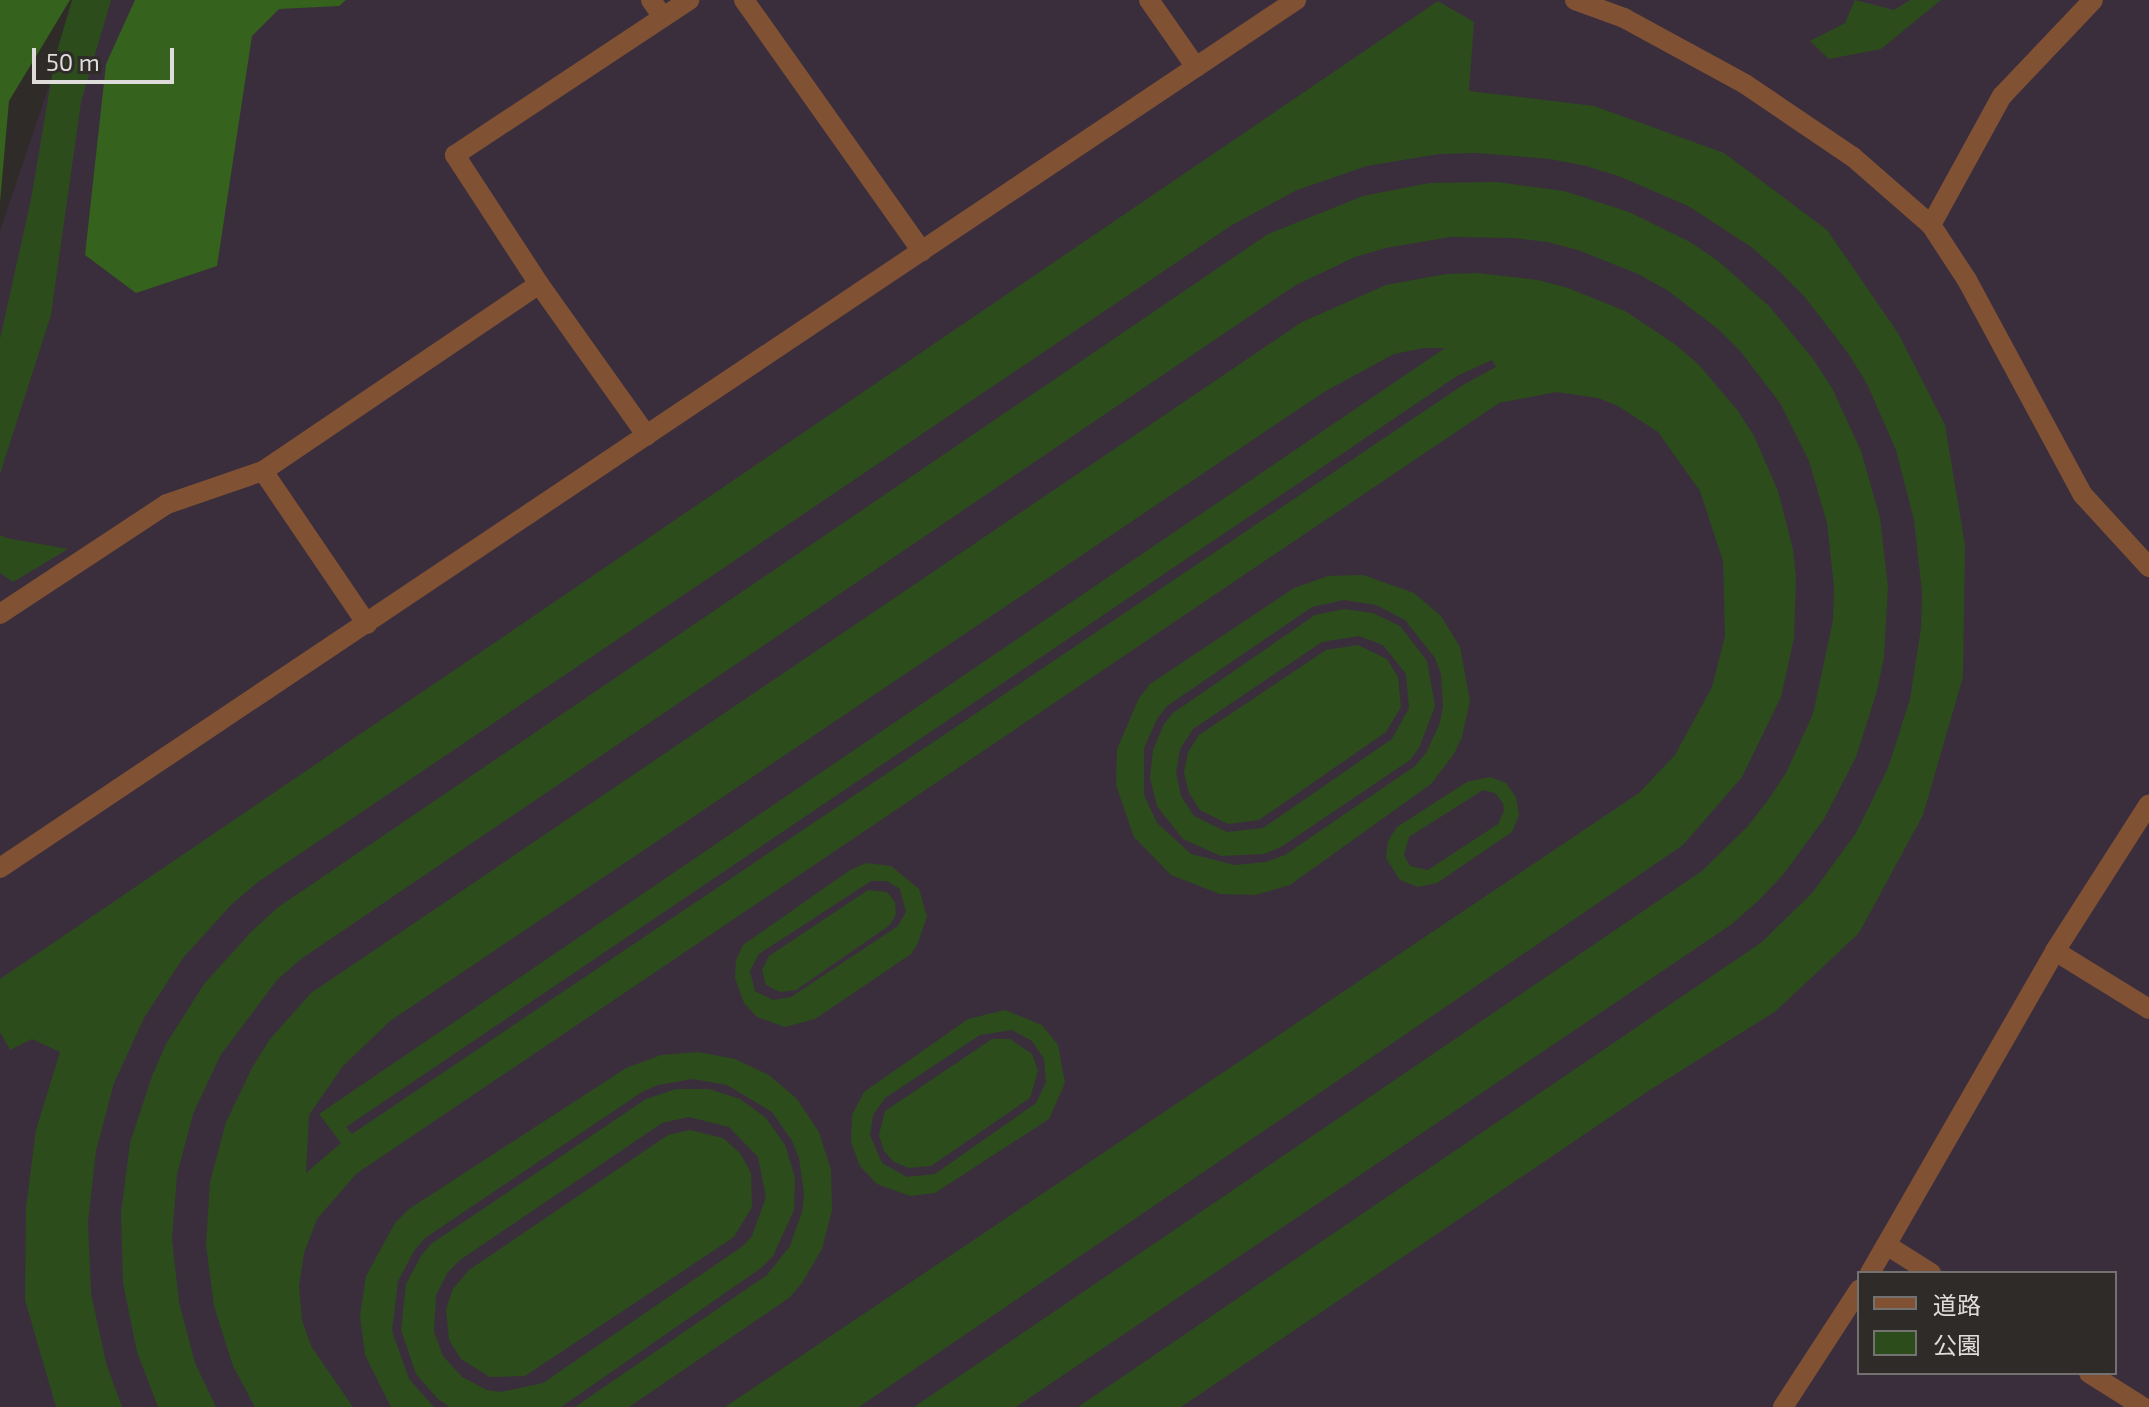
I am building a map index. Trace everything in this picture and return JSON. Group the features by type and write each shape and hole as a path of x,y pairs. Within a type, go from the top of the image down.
{"street":[{"path":"647,436 539,284 455,155 657,9 689,0"},
{"path":"744,0 922,251"},
{"path":"1149,0 1196,67"},
{"path":"0,868 1296,0"},
{"path":"1575,0 1624,18 1745,84 1853,157 1931,225 1967,280 2083,495 2149,567"},
{"path":"1931,225 2002,96 2085,3"},
{"path":"0,614 167,504 263,471 539,284"},
{"path":"263,471 367,624"},
{"path":"1871,1271 2055,951 2149,804"},
{"path":"2055,951 2149,1009"},
{"path":"1888,1246 1928,1271"},
{"path":"1783,1407 1857,1293"},
{"path":"2092,1375 2143,1407"}],"shaded area":[{"path":"78,0 2149,0 2149,1407 0,1407 0,231"}],"green space":[{"path":"0,0 70,0 9,101 0,202"},
{"path":"72,0 111,0 81,102 51,315 0,474 0,339 31,199 55,58"},
{"path":"135,0 346,0 339,6 279,9 252,36 217,266 136,293 85,255 106,64"},
{"path":"1855,0 1894,10 1910,0 1941,0 1881,49 1829,59 1810,41 1845,23"},
{"path":"1438,1 1474,22 1469,91 1594,106 1724,153 1827,230 1898,333 1945,425 1965,545 1963,677 1923,815 1859,933 1776,1011 1650,1090 1181,1407 1078,1407 1762,942 1813,892 1856,833 1888,768 1910,699 1921,628 1922,592 1914,520 1896,450 1867,384 1848,353 1804,296 1778,270 1750,246 1688,206 1621,177 1586,166 1550,159 1476,153 1439,154 1367,166 1297,190 1232,225 258,882 231,905 183,958 144,1018 114,1083 96,1151 88,1222 91,1293 106,1363 122,1407 56,1407 25,1300 26,1207 36,1130 60,1052 32,1039 10,1050 0,1032 0,979"},
{"path":"1497,182 1564,191 1629,212 1690,242 1718,261 1769,306 1813,359 1832,388 1861,451 1880,518 1888,587 1884,657 1877,691 1856,757 1824,819 1782,876 1758,901 1732,924 1016,1407 914,1407 1702,871 1748,826 1768,800 1786,773 1813,714 1833,620 1834,587 1827,523 1809,461 1780,403 1741,352 1718,329 1667,290 1638,274 1578,250 1547,242 1450,237 1386,248 1355,257 1296,285 1269,303 301,959 277,980 220,1056 193,1114 177,1175 172,1239 179,1302 195,1363 216,1407 158,1407 137,1352 123,1283 121,1213 130,1143 166,1044 204,984 277,908 1268,234 1363,196 1429,183"},
{"path":"1477,273 1538,280 1568,288 1625,311 1676,345 1699,365 1738,411 1754,436 1778,491 1793,549 1796,578 1794,638 1781,697 1742,777 1683,845 859,1407 725,1407 1639,793 1675,755 1712,687 1725,636 1723,561 1700,491 1658,432 1618,406 1598,398 1556,392 1499,403 356,1174 317,1219 304,1253 299,1286 302,1320 311,1346 353,1407 255,1407 233,1366 214,1306 206,1245 210,1182 226,1122 253,1066 270,1039 311,993 1302,322 1386,285 1446,274","holes":["1424,348 1445,348 319,1114 341,1143 306,1173 309,1115 343,1066 390,1021 1324,392 1394,354","1492,360 1496,367 1463,385 352,1134 346,1127 1457,376"]},
{"path":"0,535 68,549 13,582 0,573"},
{"path":"1363,575 1414,593 1441,616 1460,647 1470,701 1462,737 1454,754 1431,784 1290,885 1255,895 1220,894 1171,875 1134,837 1116,785 1117,749 1139,698 1150,684 1294,588 1328,576","holes":["1344,600 1376,605 1405,620 1435,658 1441,674 1443,706 1440,723 1426,753 1415,766 1285,855 1266,862 1235,865 1191,854 1157,823 1144,795 1144,748 1157,719 1167,706 1312,607"]},
{"path":"1344,609 1373,613 1400,626 1427,661 1435,706 1419,748 1410,760 1281,847 1264,854 1221,856 1183,839 1157,806 1150,778 1153,750 1164,724 1173,713 1315,615","holes":["1359,636 1383,645 1406,674 1409,708 1392,739 1263,828 1227,832 1194,816 1181,796 1176,773 1180,749 1193,729 1322,642"]},
{"path":"1358,645 1387,659 1398,677 1401,707 1386,732 1259,820 1228,824 1200,810 1189,793 1184,773 1188,752 1199,735 1326,650"},
{"path":"1490,777 1506,783 1516,797 1519,815 1512,832 1437,883 1418,887 1400,880 1386,858 1388,841 1397,827 1467,782","holes":["1483,790 1495,793 1503,803 1504,811 1498,824 1428,870 1410,866 1404,855 1409,837"]},
{"path":"866,863 891,866 919,889 927,917 917,945 911,954 815,1019 785,1027 757,1017 744,1003 735,978 736,960 743,945 850,870","holes":["871,881 887,881 900,889 906,912 898,926 791,997 773,1000 755,991 750,971 759,954"]},
{"path":"868,890 887,892 895,902 896,914 890,925 796,990 780,992 766,985 762,970 769,956"},
{"path":"1005,1010 1042,1025 1058,1045 1065,1083 1049,1119 935,1193 910,1196 877,1184 860,1166 851,1142 852,1115 864,1092 968,1019","holes":["1012,1030 1032,1041 1044,1059 1046,1082 1036,1103 935,1174 907,1177 882,1163 870,1135 873,1115 885,1098 980,1035"]},
{"path":"992,1039 1010,1039 1032,1054 1038,1071 1030,1098 931,1166 909,1168 894,1162 884,1151 879,1135 885,1111"},
{"path":"698,1052 735,1059 769,1075 797,1099 819,1132 831,1170 832,1210 822,1249 802,1283 789,1298 629,1407 575,1407 767,1275 790,1246 802,1212 804,1194 799,1158 792,1141 772,1112 727,1085 693,1079 658,1085 642,1092 425,1238 414,1251 398,1281 392,1331 409,1379 434,1407 391,1407 365,1355 360,1316 366,1276 395,1223 409,1209 626,1068 661,1055"},
{"path":"676,1089 709,1089 740,1099 766,1118 785,1145 795,1177 794,1210 773,1256 761,1268 561,1407 449,1407 416,1374 401,1330 406,1284 421,1256 431,1244 646,1099","holes":["689,1117 729,1127 758,1157 766,1197 752,1236 743,1246 543,1383 501,1392 487,1390 462,1377 443,1356 434,1332 436,1295 448,1272 460,1260 662,1123"]},
{"path":"690,1130 723,1138 740,1153 751,1173 752,1207 734,1237 525,1376 490,1377 461,1359 449,1340 446,1309 453,1289 469,1270 668,1135"}]}
